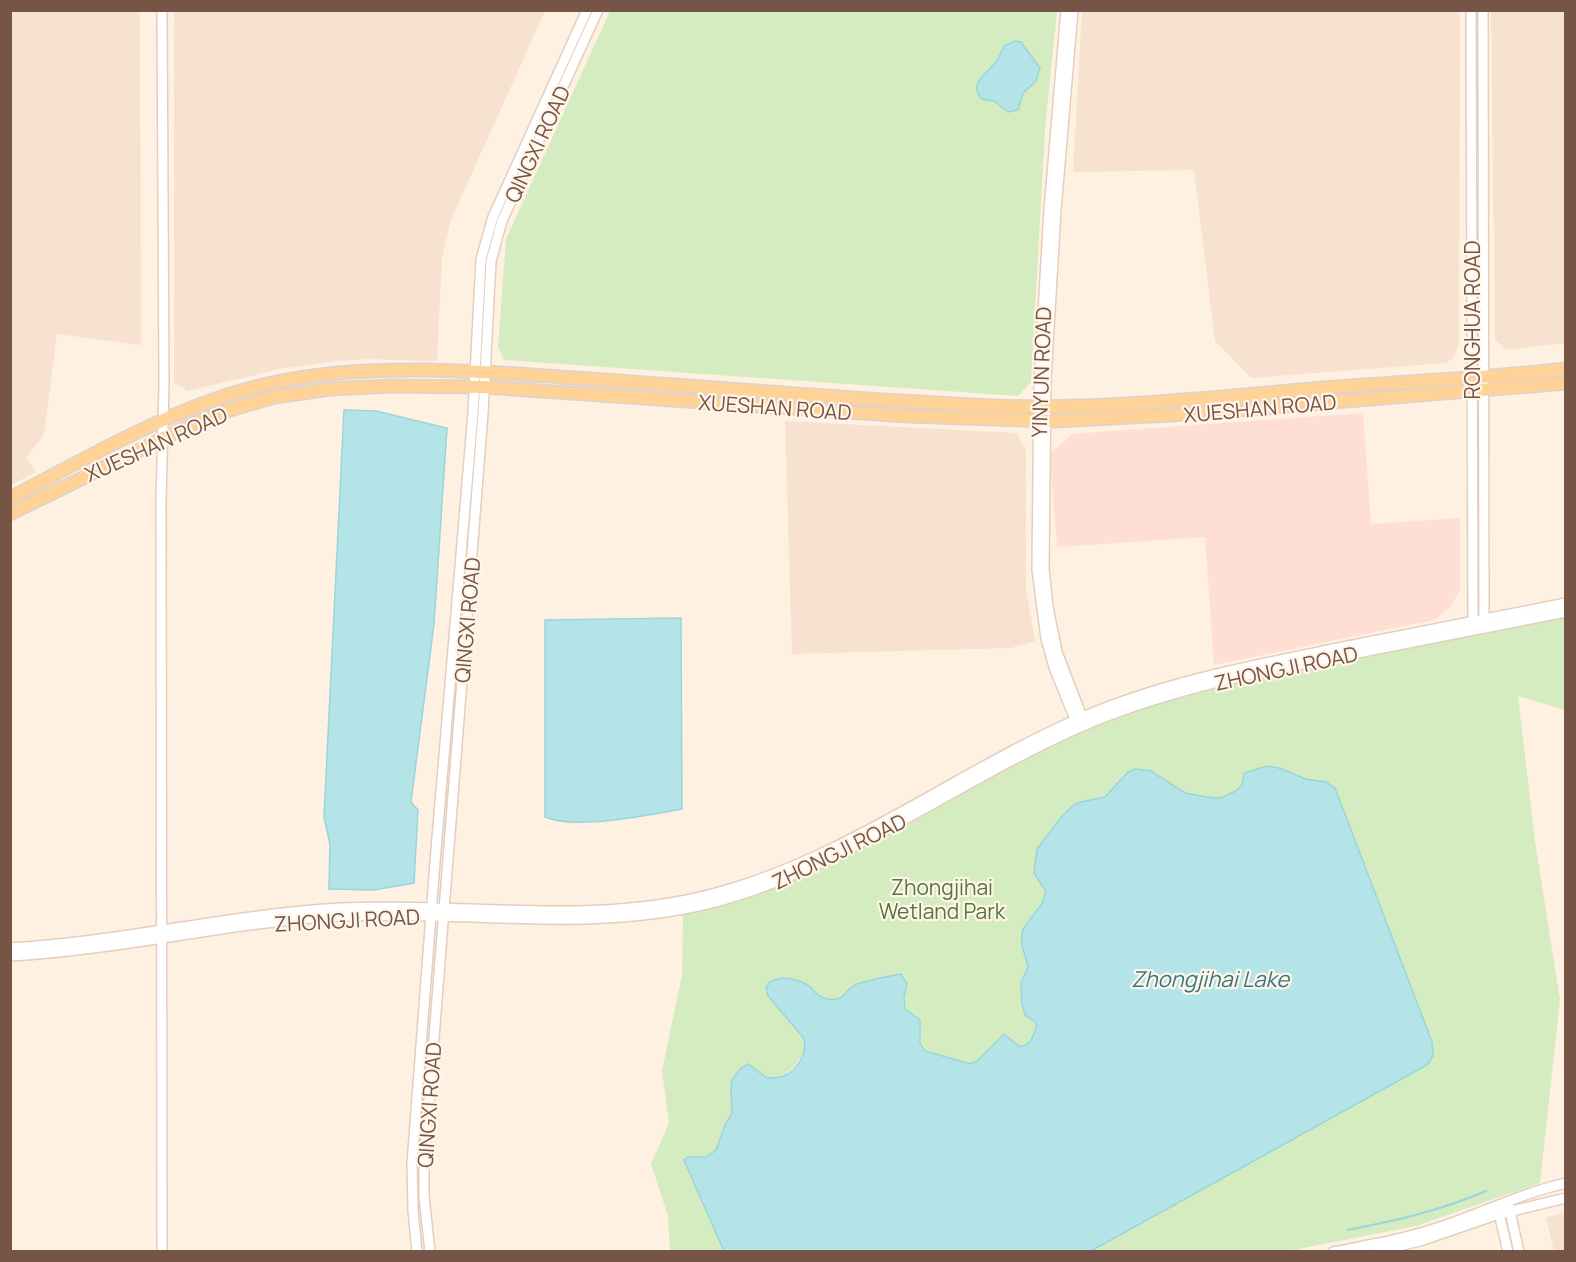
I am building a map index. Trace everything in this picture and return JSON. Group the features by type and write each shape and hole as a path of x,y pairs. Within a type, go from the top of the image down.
{"main road":[{"name":"XUESHAN ROAD","path":"10,498 162,421 236,393 300,378 366,372 480,372 906,401 1042,406 1187,400 1566,369"},
{"name":"XUESHAN ROAD","path":"10,514 162,437 231,409 293,394 366,387 480,387 906,416 1042,421 1188,414 1566,383"}],"street":[{"path":"156,10 158,399 162,421"},
{"path":"162,10 164,400 162,421 162,1251"},
{"name":"QINGXI ROAD","path":"430,1251 424,1196 424,1165 480,387 481,259 489,227 587,10"},
{"name":"QINGXI ROAD","path":"480,372 491,261 499,230 598,10"},
{"name":"YINYUN ROAD","path":"1066,10 1049,210 1037,569 1046,639 1055,670 1081,726"},
{"name":"YINYUN ROAD","path":"1042,406 1073,10"},
{"name":"RONGHUA ROAD","path":"1471,10 1478,376"},
{"name":"RONGHUA ROAD","path":"1473,626 1483,10"},
{"name":"QINGXI ROAD","path":"417,1251 412,1210 412,1164 431,912 480,387"},
{"name":"RONGHUA ROAD","path":"1478,390 1484,624"},
{"name":"ZHONGJI ROAD","path":"1484,624 1566,603"},
{"name":"ZHONGJI ROAD","path":"10,956 78,951 312,910 392,906 431,912 554,921 618,919 674,911 730,898 814,867 1024,754 1081,726 1151,700 1228,679 1473,626 1566,612"},
{"name":"ZHONGJI ROAD","path":"10,948 161,935"},
{"path":"1509,1207 1530,1193 1566,1183"},
{"path":"1333,1251 1418,1234 1509,1207 1566,1198"},
{"path":"1509,1207 1519,1251"},
{"path":"1373,1251 1420,1241 1498,1210"},
{"path":"1498,1210 1508,1251"}],"shaded area":[{"path":"11,10 140,11 141,345 57,334 44,435 26,458 36,472 11,485"},
{"path":"174,11 545,11 451,220 442,258 437,361 366,359 338,361 280,369 188,391 174,383"},
{"path":"1082,11 1460,11 1459,344 1453,358 1446,363 1251,378 1215,341 1194,170 1073,172"},
{"path":"1491,11 1565,11 1565,343 1506,350 1495,340"},
{"path":"1363,413 1371,524 1460,518 1460,590 1449,609 1434,620 1214,665 1205,537 1057,547 1050,454 1072,434"},
{"path":"785,421 1017,433 1026,451 1026,589 1035,641 1011,648 792,654"},
{"path":"1565,1212 1565,1251 1554,1251 1546,1218"}],"green space":[{"path":"610,11 1057,11 1045,130 1031,382 1018,396 504,360 498,347 506,239"},
{"name":"Zhongjihai Wetland Park","path":"1565,616 1565,710 1518,696 1535,841 1560,1000 1540,1183 1416,1226 1288,1251 1091,1251 1427,1065 1433,1056 1432,1042 1335,788 1322,781 1306,779 1271,766 1245,773 1241,787 1229,796 1212,798 1193,796 1179,790 1153,772 1134,769 1125,774 1104,798 1081,802 1040,883 1044,895 1043,901 1023,929 1022,935 1028,967 1022,979 1022,1009 1037,1025 1028,1044 1021,1047 1006,1035 999,1038 977,1061 971,1064 933,1054 921,1048 920,1020 905,1009 905,994 851,989 841,997 831,999 820,996 810,989 770,999 803,1037 806,1046 796,1064 782,1076 767,1078 748,1064 740,1069 731,1084 732,1113 727,1120 717,1148 708,1156 684,1160 724,1251 670,1251 668,1216 651,1164 669,1123 662,1071 682,975 683,914 755,895 821,867 1037,752 1099,723 1205,687"}],"water":[{"path":"1015,41 1021,42 1040,68 1036,81 1023,93 1018,110 1008,112 994,101 982,99 977,89 980,80 997,61 1005,45"},
{"path":"344,410 376,411 447,428 434,624 411,802 418,810 414,883 374,890 329,889 330,844 324,817"},
{"path":"681,618 682,809 593,822 558,821 545,817 545,620"},
{"name":"Zhongjihai Lake","path":"1267,766 1279,768 1306,779 1326,782 1335,788 1432,1042 1433,1056 1427,1065 1091,1251 724,1251 684,1160 688,1157 706,1157 716,1150 732,1113 732,1080 740,1069 748,1064 767,1078 779,1077 795,1068 801,1058 805,1047 803,1037 768,996 766,988 770,982 783,978 797,980 809,986 821,997 838,999 859,983 901,974 907,984 904,998 905,1009 920,1020 920,1044 925,1051 971,1064 977,1061 1004,1034 1019,1046 1025,1046 1031,1040 1037,1026 1025,1015 1022,1004 1021,983 1028,967 1022,945 1023,929 1043,902 1045,894 1045,890 1034,873 1037,849 1063,815 1081,802 1105,797 1128,772 1135,769 1151,771 1185,793 1221,798 1236,791 1242,785 1244,773"}],"waterway":[{"path":"1348,1230 1418,1214 1486,1191"}]}
